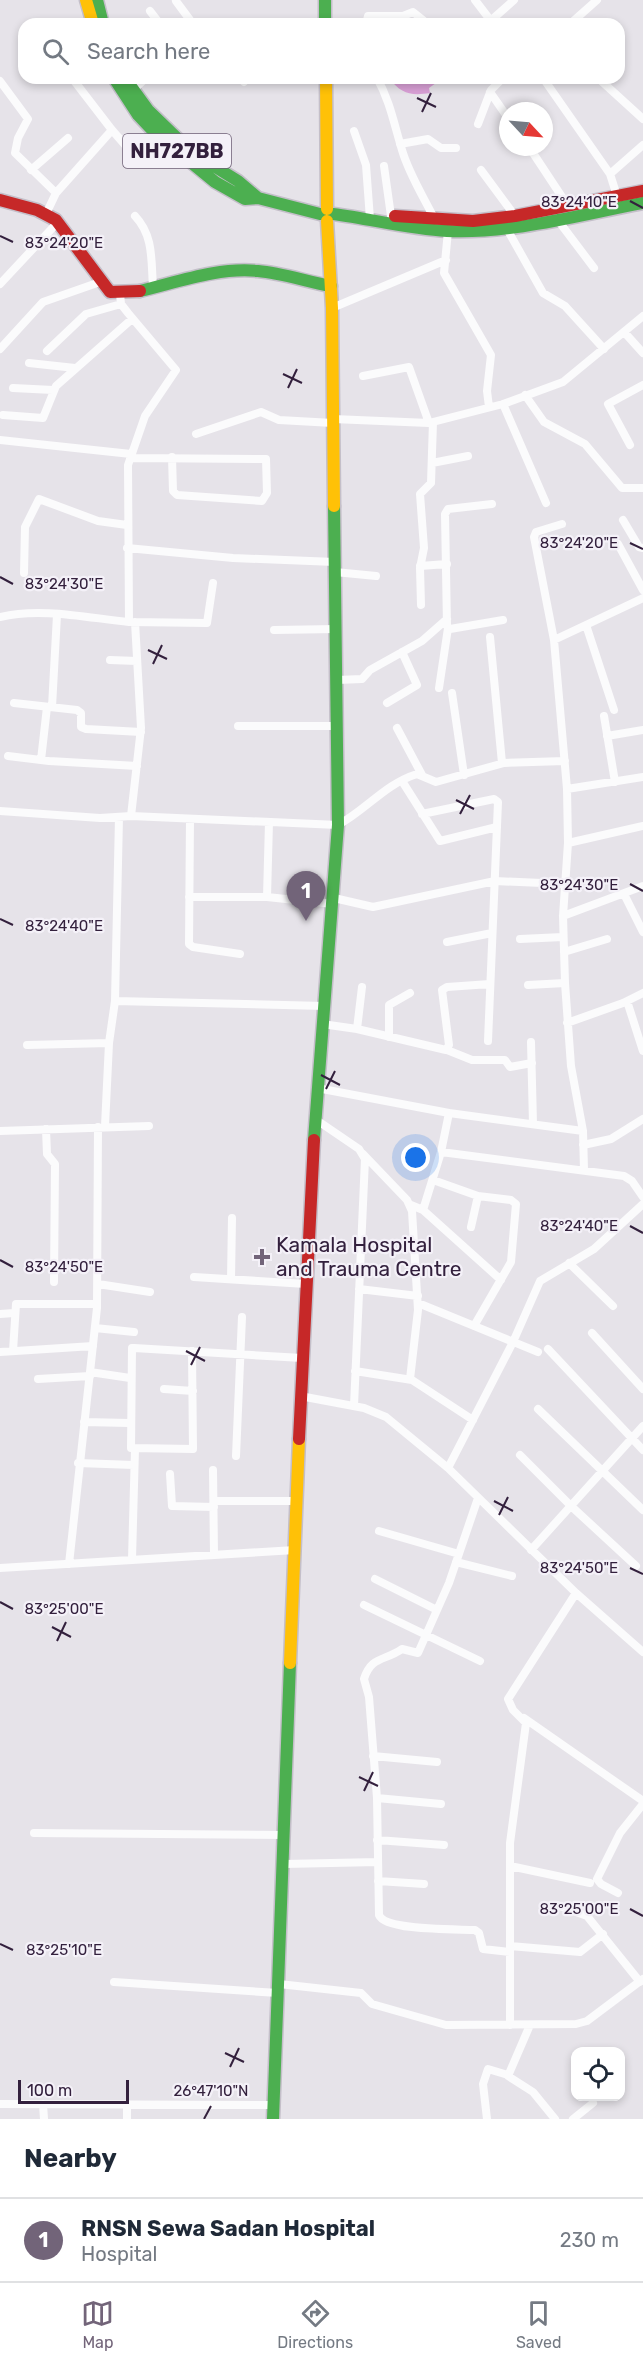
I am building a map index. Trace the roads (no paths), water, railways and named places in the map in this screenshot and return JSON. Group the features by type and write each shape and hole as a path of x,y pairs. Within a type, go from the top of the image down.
{"main road":[{"path":"86,0 91,18"},
{"path":"98,0 102,18"},
{"path":"325,0 326,18"},
{"name":"NH727BB","path":"118,84 138,115 154,132 215,182 245,199 258,198 327,215 473,221 515,216 643,191"},
{"name":"NH727BB","path":"130,84 148,110 190,150 223,174 251,188 258,198"},
{"path":"273,2119 300,1396 316,1088 334,901 338,825 332,308 327,215 326,84"},
{"path":"0,200 46,213 58,222 92,266 100,282 120,299 153,282 258,271 331,286"},
{"name":"NH727BB","path":"381,218 390,225 448,231 507,229 643,203"}],"street":[{"path":"475,0 486,18"},
{"path":"494,18 514,0"},
{"path":"578,17 597,0"},
{"path":"176,1 189,18"},
{"path":"150,11 155,18"},
{"path":"368,18 368,16 403,16 413,12 420,18"},
{"path":"0,81 28,119 18,138 15,153 56,193"},
{"path":"77,84 133,154 154,132"},
{"path":"133,90 140,84"},
{"path":"380,84 389,100 400,144 411,173 434,218"},
{"path":"478,124 490,92 497,84"},
{"path":"547,84 610,174 617,196"},
{"path":"605,84 643,119"},
{"path":"490,92 499,105"},
{"path":"46,213 56,193 112,130"},
{"path":"354,132 381,218"},
{"path":"31,170 68,138"},
{"path":"400,144 425,139 441,148 456,148"},
{"path":"610,174 643,145"},
{"path":"535,156 568,206"},
{"path":"381,218 384,166"},
{"path":"481,170 515,216"},
{"path":"135,216 147,232 153,282"},
{"path":"557,219 594,268"},
{"path":"0,284 58,222"},
{"path":"507,229 543,293 565,306 604,349"},
{"path":"448,231 446,277 490,351 487,391 489,407"},
{"path":"332,308 446,260"},
{"path":"0,349 43,302 100,282"},
{"path":"47,351 90,312 120,299 132,318 176,370 144,416 126,476 127,548 141,732 131,816"},
{"path":"196,434 261,412 279,420 431,423 503,404 562,382 625,333 643,316"},
{"path":"3,415 43,418 52,390 132,318"},
{"path":"625,333 643,353"},
{"path":"29,363 75,368"},
{"path":"363,376 409,367 431,423 430,486 420,494 424,548 420,566 421,605"},
{"path":"630,445 608,404 643,385"},
{"path":"13,388 52,390"},
{"path":"525,395 544,422 585,444 622,488 643,488"},
{"path":"503,404 546,502"},
{"path":"0,440 131,456 266,459 267,492 262,501 177,495 173,491 172,457"},
{"path":"432,464 468,456"},
{"path":"24,573 25,527 39,499 98,521 127,525"},
{"path":"439,688 448,624 446,510 492,504"},
{"path":"623,520 639,547 643,548"},
{"path":"562,524 536,532 534,537 554,640 565,761 568,843 563,916 565,982 571,1066 583,1131 584,1170"},
{"path":"618,544 643,590"},
{"path":"127,548 335,567 376,576"},
{"path":"420,566 447,564"},
{"path":"0,617 13,614 57,615 132,622 207,623 213,583"},
{"path":"554,640 643,598"},
{"path":"41,760 49,707 57,615"},
{"path":"337,680 362,680 370,670 448,624 503,620"},
{"path":"586,625 614,710"},
{"path":"274,630 336,629"},
{"path":"490,638 502,763"},
{"path":"387,703 417,685 402,652"},
{"path":"110,660 137,661"},
{"path":"452,693 464,775"},
{"path":"14,703 80,711 81,727 86,729 141,732"},
{"path":"604,716 615,782"},
{"path":"238,726 337,726"},
{"path":"397,728 422,776"},
{"path":"607,736 643,730"},
{"path":"8,756 137,766"},
{"path":"0,811 100,818 131,816 338,825 360,812 382,791 417,774 436,782 502,763 565,761"},
{"path":"567,789 643,777"},
{"path":"402,781 440,841 497,827"},
{"path":"422,814 494,799 498,802 488,1041"},
{"path":"69,1564 78,1463 98,1304 101,1126 114,1001 119,817"},
{"path":"190,819 190,946 240,954"},
{"path":"267,897 269,822"},
{"path":"568,843 643,826"},
{"path":"189,897 267,897 334,901 373,907 495,881 565,884"},
{"path":"563,916 643,886"},
{"path":"624,894 643,932"},
{"path":"447,942 492,933"},
{"path":"520,939 563,937"},
{"path":"564,952 607,939"},
{"path":"528,985 565,982"},
{"path":"447,1050 449,1045 442,990 447,987 490,984"},
{"path":"357,1029 362,987"},
{"path":"389,1037 389,1005 410,993"},
{"path":"567,1023 627,1002 643,993"},
{"path":"114,1001 324,1006"},
{"path":"627,1002 643,1051"},
{"path":"322,1024 357,1029 447,1050 472,1060 505,1060 510,1067 531,1063"},
{"path":"27,1044 109,1042"},
{"path":"531,1042 533,1124"},
{"path":"316,1088 449,1113 583,1131"},
{"path":"423,1210 441,1152 449,1113"},
{"path":"315,1119 363,1154 411,1205 423,1210 501,1280"},
{"path":"583,1145 611,1139 643,1119"},
{"path":"0,1131 149,1126"},
{"path":"46,1129 46,1154 55,1164 54,1282"},
{"path":"441,1152 629,1177 643,1197"},
{"path":"354,1406 363,1154"},
{"path":"433,1180 478,1196 511,1200 516,1204 511,1262 474,1326"},
{"path":"471,1227 478,1196"},
{"path":"448,1467 513,1342 540,1281 594,1249 643,1203"},
{"path":"410,1379 418,1300 411,1205"},
{"path":"231,1279 232,1218"},
{"path":"569,1263 613,1306"},
{"path":"194,1277 306,1284"},
{"path":"98,1284 150,1292"},
{"path":"359,1289 418,1300 538,1352"},
{"path":"13,1351 14,1313 19,1303 98,1304"},
{"path":"0,1314 14,1313"},
{"path":"236,1456 242,1317"},
{"path":"95,1328 134,1332"},
{"path":"592,1333 643,1389"},
{"path":"0,1352 93,1346"},
{"path":"192,1351 193,1449 135,1449 129,1444 132,1348 192,1351 302,1358"},
{"path":"548,1349 630,1440 643,1450"},
{"path":"355,1371 410,1379 473,1420"},
{"path":"38,1379 90,1374 130,1378"},
{"path":"164,1389 192,1390"},
{"path":"300,1396 354,1406 386,1417 448,1467 576,1593 643,1652"},
{"path":"538,1409 643,1510"},
{"path":"84,1422 129,1423"},
{"path":"531,1550 643,1426"},
{"path":"132,1559 135,1449"},
{"path":"520,1455 636,1566"},
{"path":"78,1463 134,1465"},
{"path":"213,1470 214,1554"},
{"path":"170,1474 172,1506 296,1501"},
{"path":"478,1498 458,1558 418,1653 400,1650 392,1657 373,1662 365,1674 363,1683 369,1697 377,1798 379,1915 383,1921 422,1928 475,1930 479,1934 483,1949 580,1952 603,1934"},
{"path":"379,1531 512,1576"},
{"path":"0,1568 295,1550"},
{"path":"375,1579 437,1611"},
{"path":"576,1593 511,1692 509,1705 643,1802 621,1833 597,1879 601,1884 618,1893"},
{"path":"364,1605 480,1661"},
{"path":"510,2025 510,1843 526,1728 524,1718"},
{"path":"373,1756 437,1762"},
{"path":"377,1798 441,1804"},
{"path":"34,1833 285,1835"},
{"path":"378,1840 444,1845"},
{"path":"284,1864 378,1862"},
{"path":"510,1866 590,1884"},
{"path":"378,1881 424,1884"},
{"path":"114,1982 361,1993 372,2004 446,2025 582,2023 641,1980 582,1912 557,1905"},
{"path":"508,2074 530,2025"},
{"path":"487,2119 483,2084 488,2069 508,2074 511,2080 536,2095 555,2119"},
{"path":"573,2119 593,2103"},
{"path":"0,2104 273,2105"},
{"path":"43,2104 44,2119"},
{"path":"127,2105 127,2119"}],"place":[{"name":"RNSN Sewa Sadan Hospital","path":"306,921"},
{"name":"Kamala Hospital and Trauma Centre","path":"262,1257"}]}
